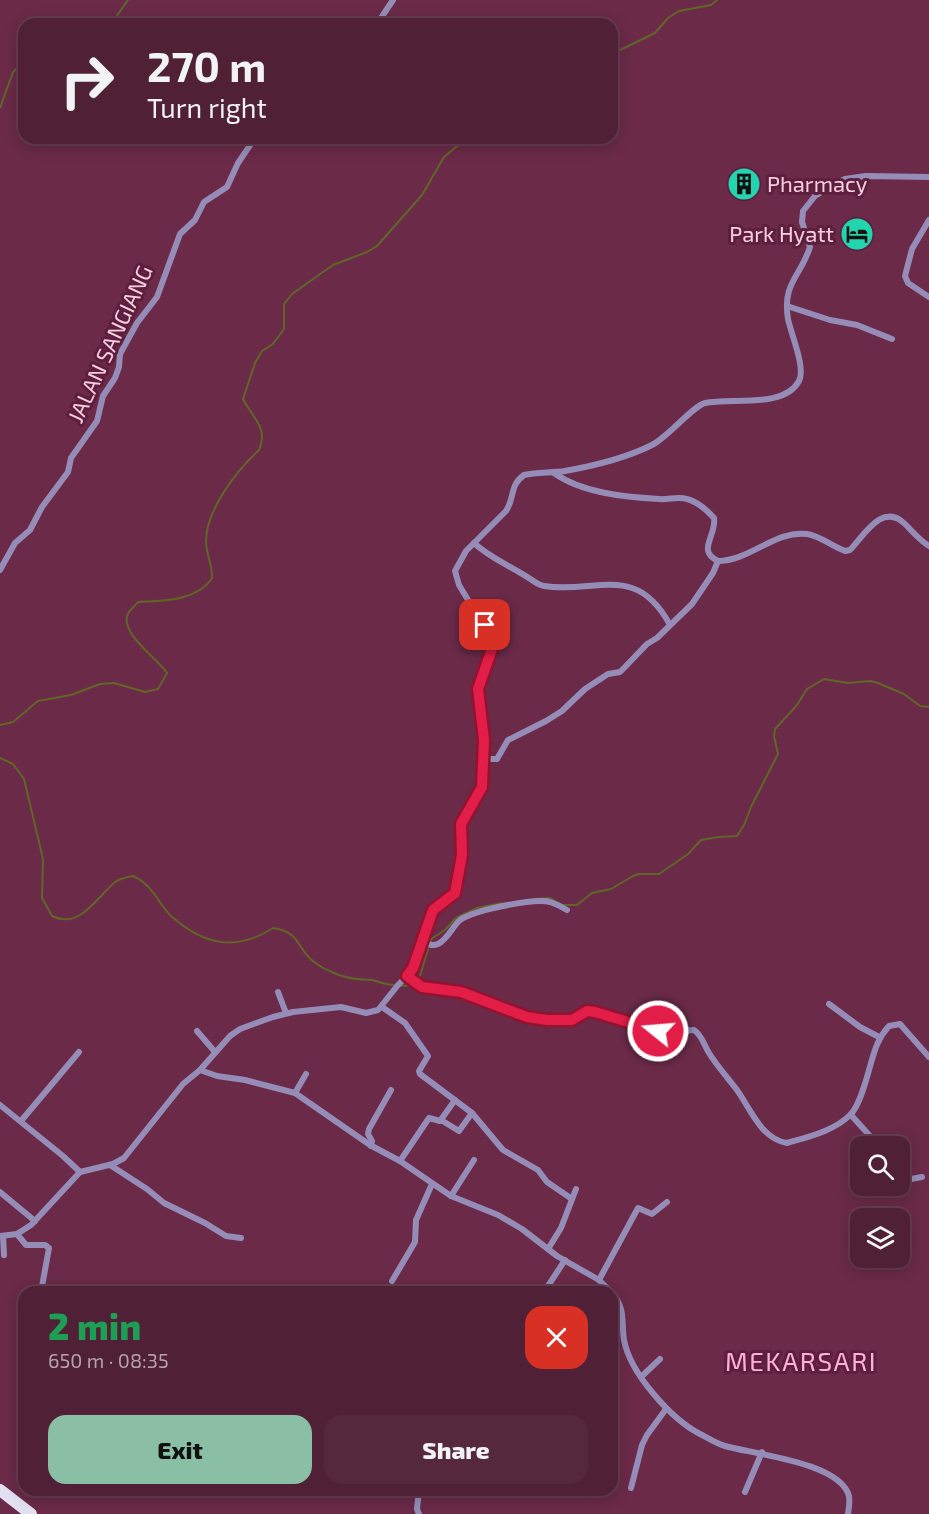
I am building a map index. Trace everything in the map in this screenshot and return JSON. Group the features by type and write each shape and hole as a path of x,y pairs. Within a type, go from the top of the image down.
{"main road":[{"path":"0,1490 31,1514"}],"street":[{"path":"381,18 393,0"},
{"name":"JALAN SANGIANG","path":"0,570 15,543 30,530 42,507 68,472 71,458 97,421 103,396 119,367 120,354 137,323 157,297 180,234 195,220 204,202 227,187 238,163 251,144"},
{"path":"4,1255 2,1236 17,1234 35,1221 80,1173 110,1165 124,1158 170,1098 200,1070 230,1036 248,1025 286,1013 341,1007 366,1013 378,1011 398,985 410,977 426,943 433,910 455,893 462,855 461,824 482,787 484,740 478,689 494,643 459,585 456,571 459,561 506,511 513,488 519,479 532,473 554,473 623,456 652,445 678,427 703,404 757,401 792,388 801,378 802,369 795,348 787,306 794,275 810,247 802,222 803,211 814,196 845,178 929,177"},
{"path":"929,220 912,249 905,276 908,283 929,297"},
{"path":"787,306 830,320 857,325 892,339"},
{"path":"554,473 576,486 634,497 663,500 686,499 700,505 714,518 707,550 709,555 718,561 740,557 782,538 799,534 810,535 845,551 850,550 882,516 891,515 900,519 921,542 929,546"},
{"path":"474,543 495,560 543,586 612,584 632,589 651,601 670,625"},
{"path":"484,759 497,759 508,740 554,716 608,674 623,670 647,644 657,638 692,604 713,573 718,561"},
{"path":"426,943 444,940 460,921 472,913 486,909 539,901 549,902 567,910"},
{"path":"410,977 422,987 461,992 527,1017 572,1020 587,1011 665,1032 694,1030 699,1034 709,1053 739,1093 753,1117 767,1132 786,1143 820,1133 851,1115 860,1096 874,1048 879,1037 889,1026 900,1024 929,1057"},
{"path":"278,992 286,1013"},
{"path":"829,1004 860,1027 879,1037"},
{"path":"382,1007 405,1023 429,1056 419,1073 472,1113 503,1150 538,1170 546,1182 572,1199"},
{"path":"197,1031 215,1052"},
{"path":"21,1121 79,1052"},
{"path":"200,1070 217,1076 245,1080 296,1093 372,1146 400,1161 451,1196 522,1228 548,1249 605,1286"},
{"path":"296,1093 306,1074"},
{"path":"372,1146 368,1134 369,1129 391,1090"},
{"path":"441,1120 455,1100"},
{"path":"0,1105 63,1156 80,1173"},
{"path":"400,1161 429,1118 441,1120 459,1131 472,1113"},
{"path":"851,1115 870,1136"},
{"path":"451,1196 474,1160"},
{"path":"110,1165 164,1203 226,1236 241,1238"},
{"path":"910,1179 922,1177"},
{"path":"392,1281 415,1242 416,1220 432,1184"},
{"path":"548,1249 561,1228 576,1189"},
{"path":"0,1192 35,1221"},
{"path":"599,1280 638,1208 652,1214 667,1202"},
{"path":"17,1234 26,1245 45,1245 49,1248 42,1286"},
{"path":"548,1286 565,1260"},
{"path":"618,1302 622,1308 624,1342 641,1377 666,1409 697,1432 724,1446 792,1459 837,1482 846,1489 849,1497 848,1514"},
{"path":"641,1377 660,1359"},
{"path":"631,1488 642,1445 666,1409"},
{"path":"745,1492 762,1452"},
{"path":"418,1496 417,1509 419,1514"}],"waterway":[{"path":"114,18 128,0"},
{"path":"618,51 655,33 668,18 679,11 711,5 717,0"},
{"path":"0,108 13,72 18,67"},
{"path":"0,725 13,722 38,701 71,695 100,684 114,683 145,692 158,689 167,673 134,637 129,629 128,614 138,602 168,600 188,595 205,586 212,578 206,546 207,529 224,491 241,468 259,450 262,442 261,429 243,399 255,363 262,351 273,344 284,329 284,304 292,294 333,265 377,246 422,195 444,157 460,144"},
{"path":"534,899 550,898 562,905 577,905 592,893 611,889 633,876 659,874 688,854 701,840 737,836 778,754 774,736 775,729 797,705 807,689 824,679 848,683 870,681 878,683 904,694 920,706 929,707"},
{"path":"0,758 13,764 24,779 43,859 42,898 52,916 71,919 87,910 115,882 133,876 140,879 150,889 171,916 183,926 208,939 233,942 259,936 273,928 282,930 294,937 308,957 329,971 346,977 394,985"},
{"path":"400,986 411,985 420,976 431,939 445,930 456,918 477,908 502,903"}],"place":[{"name":"Pharmacy","path":"744,184"},
{"name":"Park Hyatt","path":"857,234"}],"district":[{"name":"MEKARSARI","path":"801,1362"}],"route":[{"path":"485,625 494,643 494,649 478,689 484,740 482,787 461,824 462,855 455,893 433,910 413,968 407,976 422,987 461,992 527,1017 563,1021 572,1020 587,1011 658,1031"}]}
